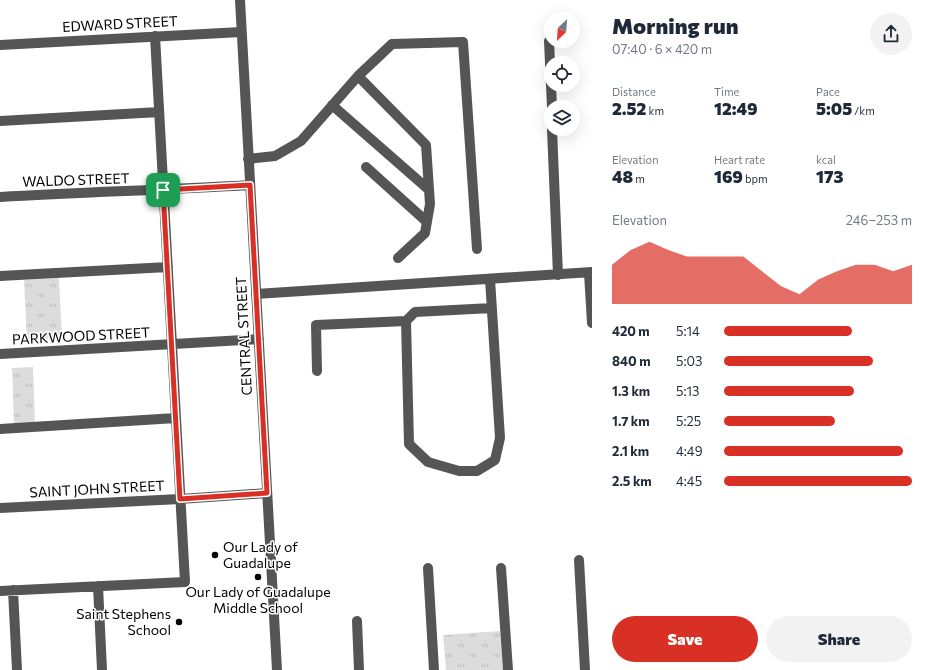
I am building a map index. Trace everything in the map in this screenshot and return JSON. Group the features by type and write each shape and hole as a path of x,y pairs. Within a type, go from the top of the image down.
{"street":[{"name":"CENTRAL STREET","path":"240,0 277,670"},
{"name":"EDWARD STREET","path":"0,45 241,32"},
{"path":"0,591 184,582 155,36"},
{"path":"248,159 275,156 301,141 358,76 392,44 463,42 477,249"},
{"path":"549,48 552,100"},
{"path":"358,76 426,145 430,204 425,233 398,258"},
{"path":"332,105 428,189"},
{"path":"0,121 159,112"},
{"path":"552,136 558,275"},
{"path":"366,167 427,222"},
{"name":"WALDO STREET","path":"0,198 66,193 163,190 250,185"},
{"path":"0,276 168,267"},
{"path":"256,294 590,273 592,323"},
{"path":"406,321 409,444 428,462 459,471 477,471 495,460 500,438 490,279"},
{"path":"317,371 316,325 406,321 415,312 492,308"},
{"name":"PARKWOOD STREET","path":"0,354 259,339"},
{"path":"0,429 176,418"},
{"name":"SAINT JOHN STREET","path":"0,508 267,493"},
{"path":"579,560 585,670"},
{"path":"428,568 434,670"},
{"path":"501,568 508,670"},
{"path":"98,586 102,670"},
{"path":"13,590 17,670"},
{"path":"357,621 360,670"}],"green space":[{"path":"59,278 62,338 27,339 24,280"},
{"path":"33,367 35,425 14,426 12,368"},
{"path":"500,631 503,670 446,670 443,635"}],"place":[{"name":"Our Lady of Guadalupe","path":"215,555"},
{"name":"Our Lady of Guadalupe Middle School","path":"258,577"},
{"name":"Saint Stephens School","path":"179,622"}],"route":[{"path":"250,185 267,493 180,499 163,190 250,185"}]}
